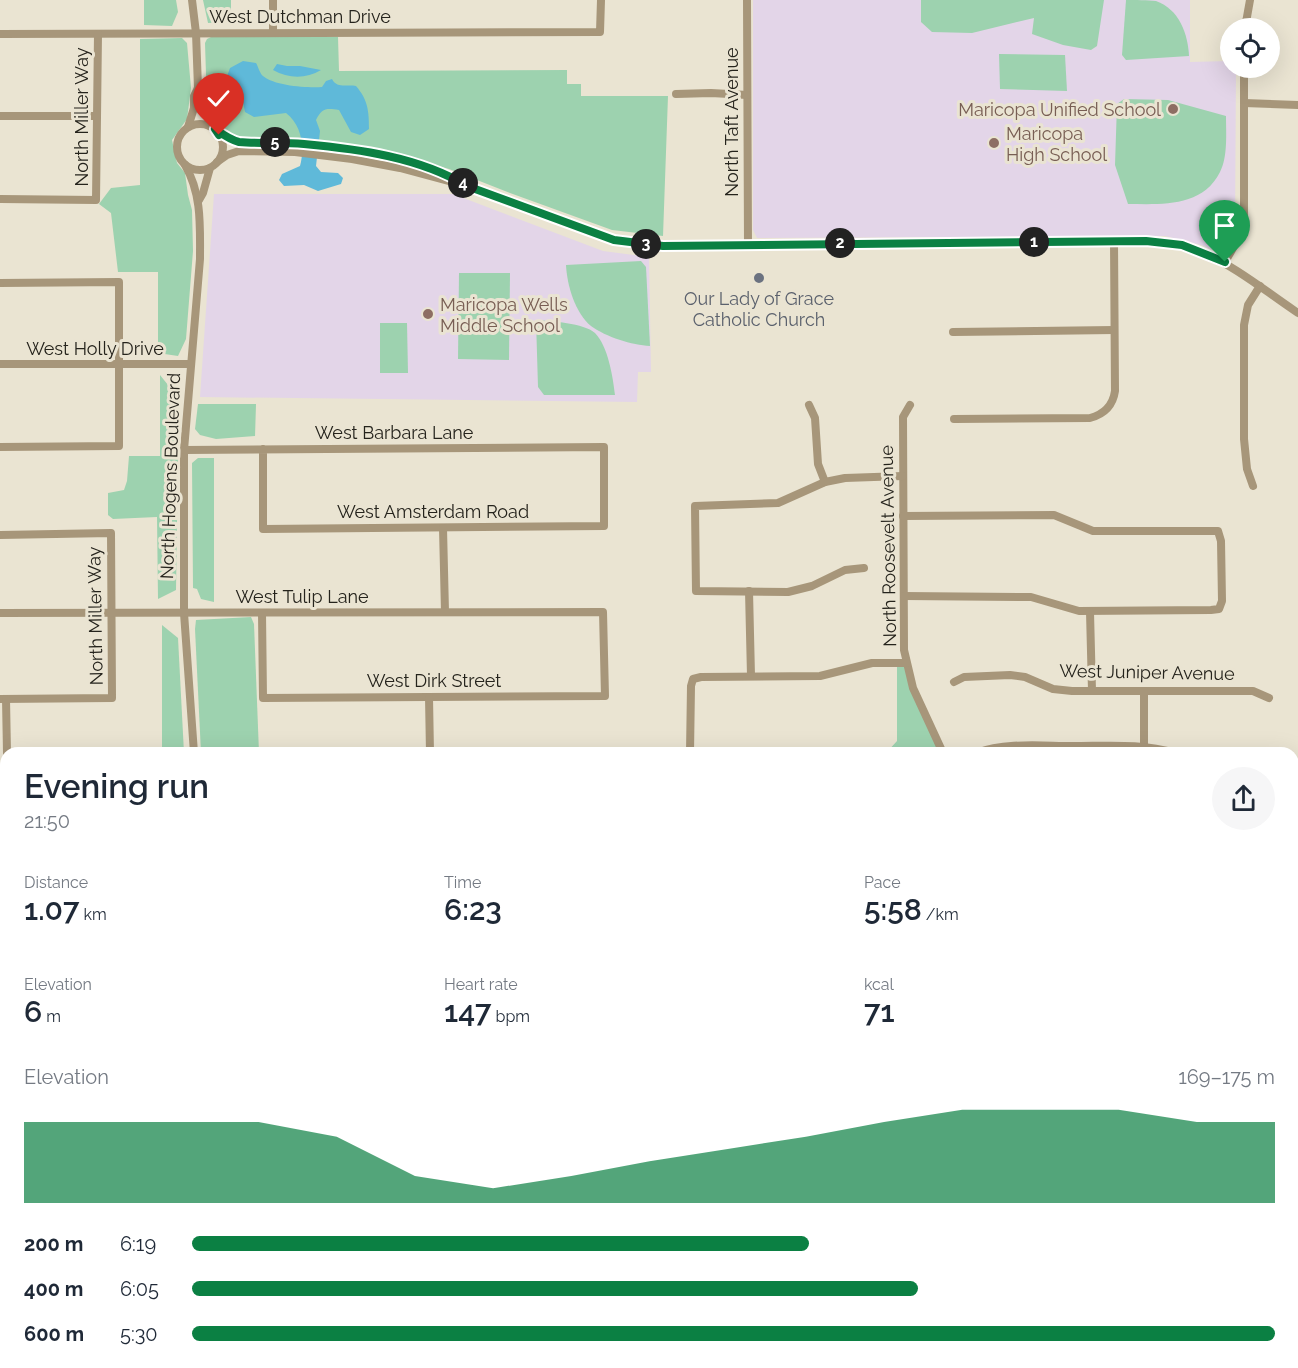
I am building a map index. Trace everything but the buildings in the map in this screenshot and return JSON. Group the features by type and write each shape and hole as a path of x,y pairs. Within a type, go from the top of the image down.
{"street":[{"path":"188,127 194,108 194,96 198,88 192,0"},
{"path":"273,0 273,33"},
{"name":"West Dutchman Drive","path":"0,34 600,32 601,0"},
{"name":"North Taft Avenue","path":"747,0 748,244"},
{"path":"1247,18 1250,0"},
{"name":"North Miller Way","path":"0,199 96,200 98,34"},
{"path":"1225,262 1237,240 1244,214 1244,78"},
{"path":"198,88 203,96 212,128 219,135 223,149 214,165"},
{"path":"676,94 747,95"},
{"path":"1244,103 1298,105"},
{"path":"0,116 97,116"},
{"path":"296,148 239,151 227,155 214,165 197,170 185,165 177,152 178,138 188,127 195,124 212,128 238,142 326,150 400,168 467,186 614,240 663,246 1170,242 1192,247 1225,262 1298,313"},
{"name":"North Hogens Boulevard","path":"185,165 192,177 199,200 200,259 184,450 184,613 194,747"},
{"name":"North Hogens Boulevard","path":"199,200 214,165"},
{"path":"954,419 1090,418 1101,414 1108,408 1113,401 1115,391 1114,241"},
{"path":"0,283 119,282 119,446 0,447"},
{"path":"1253,486 1247,469 1243,429 1244,325 1248,305 1260,286"},
{"path":"953,332 1114,330"},
{"name":"West Holly Drive","path":"0,364 190,364"},
{"path":"809,405 815,418 818,464 825,482"},
{"name":"North Roosevelt Avenue","path":"910,405 903,417 904,650 913,688 941,747"},
{"name":"West Barbara Lane","path":"184,450 604,447 604,526"},
{"name":"West Amsterdam Road","path":"263,449 262,529 604,526"},
{"path":"864,568 845,570 812,586 788,591 696,591 695,506 778,503 825,482 845,478 903,476"},
{"path":"903,516 1054,515 1093,531 1218,531 1221,541 1222,601 1219,609 1211,610 1090,612 1031,597 904,596"},
{"path":"443,528 445,612"},
{"name":"North Miller Way","path":"0,535 111,533 112,699 3,699"},
{"path":"749,591 751,676"},
{"name":"West Tulip Lane","path":"0,614 603,612 605,696"},
{"path":"1090,612 1092,691"},
{"name":"West Dirk Street","path":"262,613 262,698 605,696"},
{"path":"690,747 693,680 701,677 820,676 872,663 906,663"},
{"name":"West Juniper Avenue","path":"954,682 964,676 1010,675 1025,677 1053,689 1253,691 1269,698"},
{"path":"1144,691 1144,746"},
{"path":"429,697 430,747"},
{"path":"3,699 7,747"},
{"path":"1001,747 1148,747"}],"shaded area":[{"name":"Maricopa High School","path":"753,0 1190,0 1190,62 1220,61 1220,78 1236,78 1235,226 1223,250 1215,251 1165,236 757,238 753,230"},
{"name":"Maricopa Wells Middle School","path":"214,194 453,194 603,251 649,257 651,372 638,372 637,402 200,397"}],"green space":[{"path":"144,0 176,0 178,12 172,26 144,25"},
{"path":"203,0 231,0 231,22 208,23"},
{"path":"921,0 1104,0 1097,46 1091,50 1063,45 1032,34 1034,18 972,33 932,32 921,22"},
{"path":"1126,0 1156,1 1171,10 1181,23 1187,39 1189,56 1126,60 1122,55"},
{"path":"213,36 338,37 339,71 567,70 567,84 581,84 581,96 668,96 663,236 612,230 449,169 386,151 293,138 244,138 226,133 213,120 207,106 205,43"},
{"path":"182,38 187,43 191,88 187,119 172,140 177,163 185,173 192,210 193,251 186,339 178,356 158,353 158,272 118,272 111,213 99,204 111,188 140,185 140,39"},
{"path":"999,54 1065,55 1067,91 1000,89"},
{"path":"1124,99 1168,100 1226,116 1223,166 1212,184 1192,198 1180,201 1128,204 1115,165 1117,104"},
{"path":"641,261 646,267 650,346 619,340 591,326 576,306 570,290 566,265"},
{"path":"459,273 510,273 509,360 458,359"},
{"path":"536,320 575,325 595,333 607,354 615,395 544,395 538,387"},
{"path":"380,323 407,323 408,373 380,373"},
{"path":"160,375 168,385 179,386 176,590 158,599 157,517 113,519 108,515 108,493 124,490 129,456 160,456"},
{"path":"198,404 256,404 255,436 216,439 200,435 195,429"},
{"path":"198,458 214,458 214,602 201,599 197,589 193,588 192,463"},
{"path":"251,617 254,624 259,747 201,747 196,620"},
{"path":"162,625 178,638 184,747 162,747"},
{"path":"897,663 906,663 941,747 892,747 897,741"}],"water":[{"path":"243,61 256,63 263,76 283,84 322,87 326,81 332,79 339,85 356,86 367,106 369,129 360,135 351,132 339,110 325,110 316,120 320,131 316,166 321,172 338,173 343,178 341,184 318,191 304,185 284,186 279,180 282,174 300,166 302,144 299,130 286,113 254,117 245,112 243,102 230,93 225,82 230,68"},
{"path":"277,64 321,70 309,75 291,76 273,70"}],"place":[{"name":"Maricopa Unified School","path":"1173,109"},
{"name":"Maricopa High School","path":"994,143"},
{"name":"Our Lady of Grace Catholic Church","path":"759,278"},
{"name":"Maricopa Wells Middle School","path":"428,314"}],"route":[{"path":"219,135 215,129 238,142 272,141 327,146 402,160 447,174 467,186 614,240 640,244 663,246 1146,241 1182,245 1225,262"}]}
